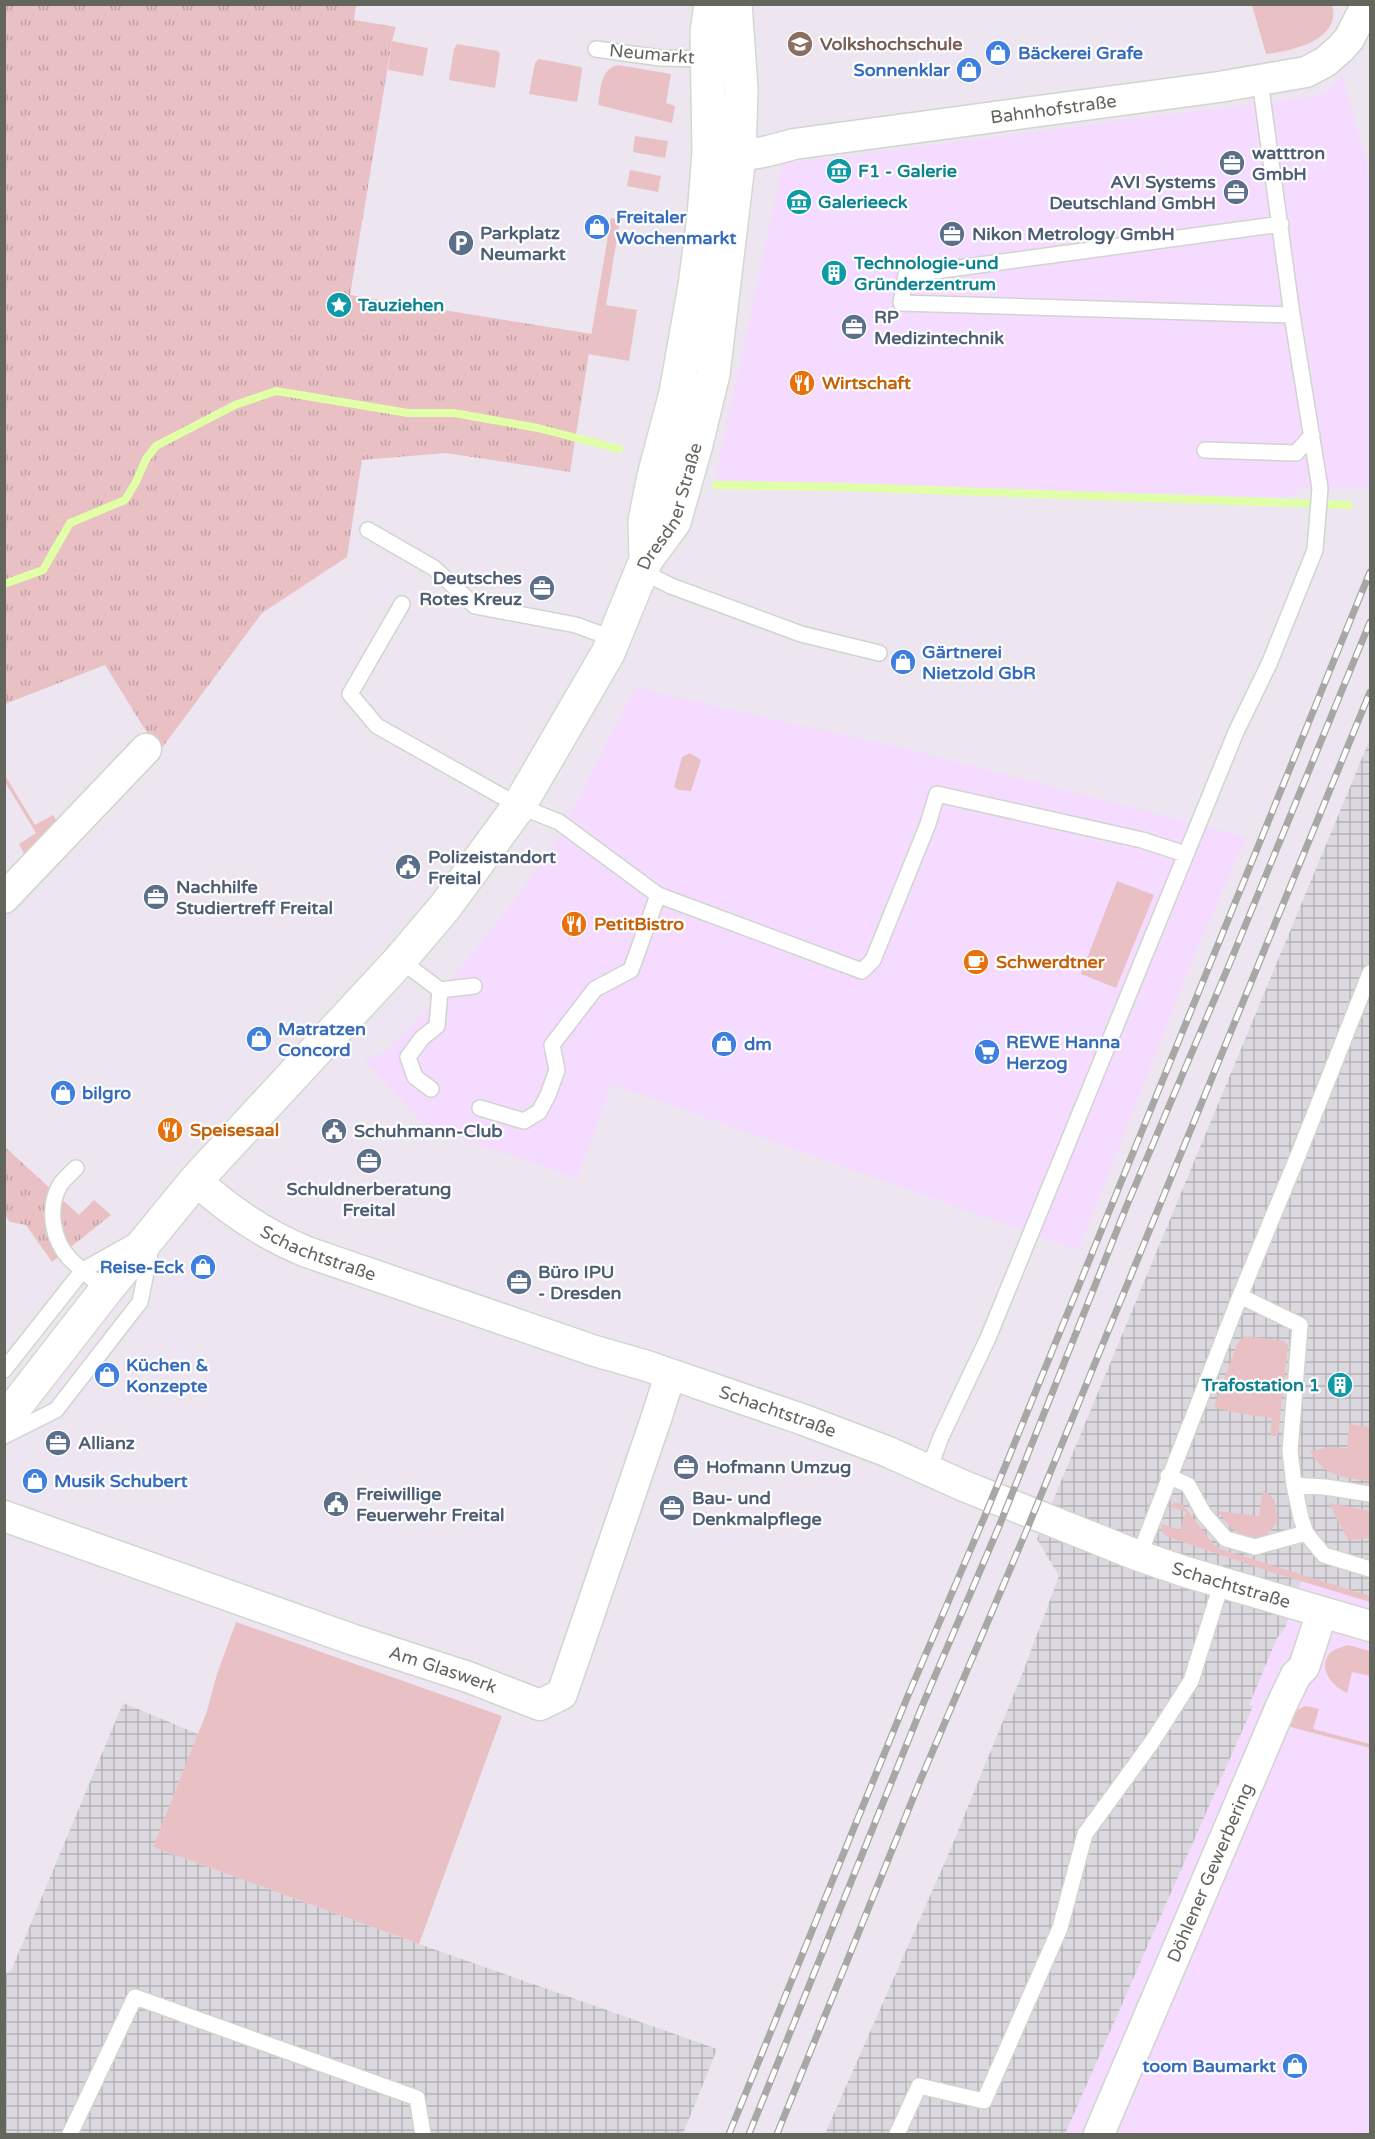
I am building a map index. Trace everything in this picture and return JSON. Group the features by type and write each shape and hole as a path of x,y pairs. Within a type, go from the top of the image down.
{"street":[{"name":"Dresdner Straße","path":"711,4 707,32 708,59 724,154"},
{"name":"Dresdner Straße","path":"4,1421 94,1280 154,1230 196,1180 400,960 452,898 519,806 594,680 614,639 644,566 674,522 710,386 724,154 741,89 735,4"},
{"name":"Bahnhofstraße","path":"724,154 759,154 794,144 1260,81 1306,72 1325,62 1347,41 1367,4"},
{"path":"4,898 146,749"},
{"name":"Schachtstraße","path":"196,1180 216,1200 289,1245 595,1351 804,1420 1139,1556 1371,1626"},
{"name":"Am Glaswerk","path":"4,1516 343,1637 468,1677 540,1705 562,1694 670,1375"},
{"name":"Döhlener Gewerbering","path":"1099,2134 1282,1704 1296,1676 1304,1667 1322,1612"}],"lane":[{"name":"Neumarkt","path":"596,49 661,58 708,59"},
{"path":"929,1469 941,1437 988,1338 1185,854 1236,732 1269,664 1315,550 1320,488 1292,315 1260,81"},
{"path":"1281,224 906,275 901,303 1292,315"},
{"path":"1205,450 1296,453 1312,435"},
{"path":"368,530 435,568 475,606 576,625 614,639"},
{"path":"644,566 671,586 801,634 879,653"},
{"path":"402,604 350,694 377,726 519,806 559,822 658,895 861,971 873,960 938,794 1142,840 1185,854"},
{"path":"480,1108 524,1121 539,1112 557,1070 552,1045 595,989 631,970 658,895"},
{"path":"400,960 440,990 474,986"},
{"path":"1139,1556 1168,1476 1371,973"},
{"path":"431,1089 415,1077 408,1057 422,1038 437,1026 440,990"},
{"path":"4,1370 94,1280 70,1259 55,1231 52,1207 60,1185 76,1168"},
{"path":"4,1436 56,1410 140,1302 154,1230"},
{"path":"1240,1296 1300,1324 1290,1450 1294,1485 1306,1533 1324,1555 1371,1569"},
{"path":"1168,1476 1188,1485 1204,1514 1226,1539 1255,1547 1306,1533"},
{"path":"1294,1485 1371,1494"},
{"path":"897,2134 919,2086 984,2101 1060,1928 1085,1834 1152,1742 1191,1681 1222,1582"},
{"path":"70,2134 135,1998 417,2098 423,2134"}],"shaded area":[{"path":"1342,76 1370,173 1370,489 1303,487 1289,497 715,479 783,164 1322,95"},
{"path":"636,686 666,695 910,750 1246,837 1197,949 1078,1250 612,1084 577,1178 425,1124 364,1060 387,1051 426,1011 514,901 558,839"},
{"path":"1370,739 1370,1599 1302,1579 1285,1628 1277,1638 1249,1705 1253,1706 1065,2134 825,2134 949,1853 1023,1672 1059,1576 1037,1539"},
{"path":"1302,1579 1370,1599 1370,2134 1065,2134 1253,1707 1249,1706 1277,1638 1285,1628"},
{"path":"123,1703 198,1734 153,1847 717,2049 683,2134 5,2134 5,1974 11,1971"}],"green space":[{"path":"4,5 356,5 354,20 396,27 350,295 592,334 570,472 446,453 362,460 347,557 262,613 159,752 105,665 5,704"},
{"path":"1252,5 1332,5 1333,17 1329,27 1312,42 1266,54"},
{"path":"392,41 428,48 423,76 388,70"},
{"path":"457,44 498,51 500,54 495,88 449,80 454,49"},
{"path":"539,59 581,67 577,102 529,94 535,63"},
{"path":"618,65 671,74 666,103 675,106 672,123 598,105 605,75 612,67"},
{"path":"635,136 668,141 665,158 633,152"},
{"path":"630,170 661,176 658,192 627,186"},
{"path":"611,218 620,220 606,305 637,310 629,361 588,354"},
{"path":"690,753 701,760 691,791 679,790 674,787 682,757"},
{"path":"4,774 35,825 53,815 57,821 26,857 19,844 36,833 5,782"},
{"path":"1117,881 1154,895 1116,988 1081,974"},
{"path":"5,1147 79,1215 94,1200 111,1215 52,1262 26,1225 10,1222 5,1215"},
{"path":"1244,1336 1284,1341 1288,1345 1278,1436 1270,1436 1272,1418 1214,1407 1237,1344"},
{"path":"1349,1424 1370,1427 1370,1481 1336,1475 1322,1467 1310,1452 1328,1447 1347,1448"},
{"path":"1263,1490 1274,1499 1278,1521 1262,1537 1254,1538 1240,1534 1218,1511 1259,1516"},
{"path":"1176,1502 1183,1505 1214,1545 1223,1550 1370,1596 1370,1602 1168,1537 1161,1531 1162,1524 1180,1530 1186,1512 1169,1506"},
{"path":"1329,1503 1370,1511 1370,1538 1348,1540"},
{"path":"236,1622 502,1716 419,1944 153,1847 207,1711 217,1674"},
{"path":"1348,1645 1370,1651 1370,1676 1352,1672 1347,1693 1336,1686 1328,1676 1325,1665 1330,1653"},
{"path":"1305,1706 1319,1709 1313,1729 1370,1744 1370,1748 1287,1726 1290,1714"}],"waterway":[{"path":"4,584 43,570 70,523 125,500 146,459 156,446 235,405 276,391 408,413 454,413 538,428 619,449"},
{"path":"716,485 844,487 1349,505"}],"railway":[{"path":"729,2134 907,1698 984,1518 1370,572"},
{"path":"749,2134 923,1704 1000,1524 1127,1205 1229,965 1370,622"},
{"path":"777,2134 920,1781 1025,1534 1370,692"}],"place":[{"name":"Volkshochschule","path":"800,44"},
{"name":"Bäckerei Grafe","path":"998,53"},
{"name":"Sonnenklar","path":"969,70"},
{"name":"watttron GmbH","path":"1232,163"},
{"name":"F1 - Galerie","path":"839,171"},
{"name":"AVI Systems Deutschland GmbH","path":"1236,192"},
{"name":"Galerieeck","path":"799,202"},
{"name":"Freitaler Wochenmarkt","path":"597,227"},
{"name":"Nikon Metrology GmbH","path":"952,234"},
{"name":"Parkplatz Neumarkt","path":"461,243"},
{"name":"Technologie-und Gründerzentrum","path":"834,273"},
{"name":"Tauziehen","path":"339,305"},
{"name":"RP Medizintechnik","path":"854,327"},
{"name":"Wirtschaft","path":"802,383"},
{"name":"Deutsches Rotes Kreuz","path":"542,588"},
{"name":"Gärtnerei Nietzold GbR","path":"903,662"},
{"name":"Polizeistandort Freital","path":"408,867"},
{"name":"Nachhilfe Studiertreff Freital","path":"156,897"},
{"name":"PetitBistro","path":"574,924"},
{"name":"Schwerdtner","path":"976,962"},
{"name":"Matratzen Concord","path":"259,1039"},
{"name":"dm","path":"724,1044"},
{"name":"REWE Hanna Herzog","path":"987,1052"},
{"name":"bilgro","path":"63,1093"},
{"name":"Speisesaal","path":"170,1130"},
{"name":"Schuhmann-Club","path":"334,1131"},
{"name":"Schuldnerberatung Freital","path":"369,1161"},
{"name":"Reise-Eck","path":"203,1267"},
{"name":"Büro IPU - Dresden","path":"519,1282"},
{"name":"Küchen & Konzepte","path":"107,1375"},
{"name":"Trafostation 1","path":"1340,1385"},
{"name":"Allianz","path":"58,1443"},
{"name":"Hofmann Umzug","path":"686,1467"},
{"name":"Musik Schubert","path":"35,1481"},
{"name":"Freiwillige Feuerwehr Freital","path":"336,1504"},
{"name":"Bau- und Denkmalpflege","path":"672,1508"},
{"name":"toom Baumarkt","path":"1295,2066"}]}
